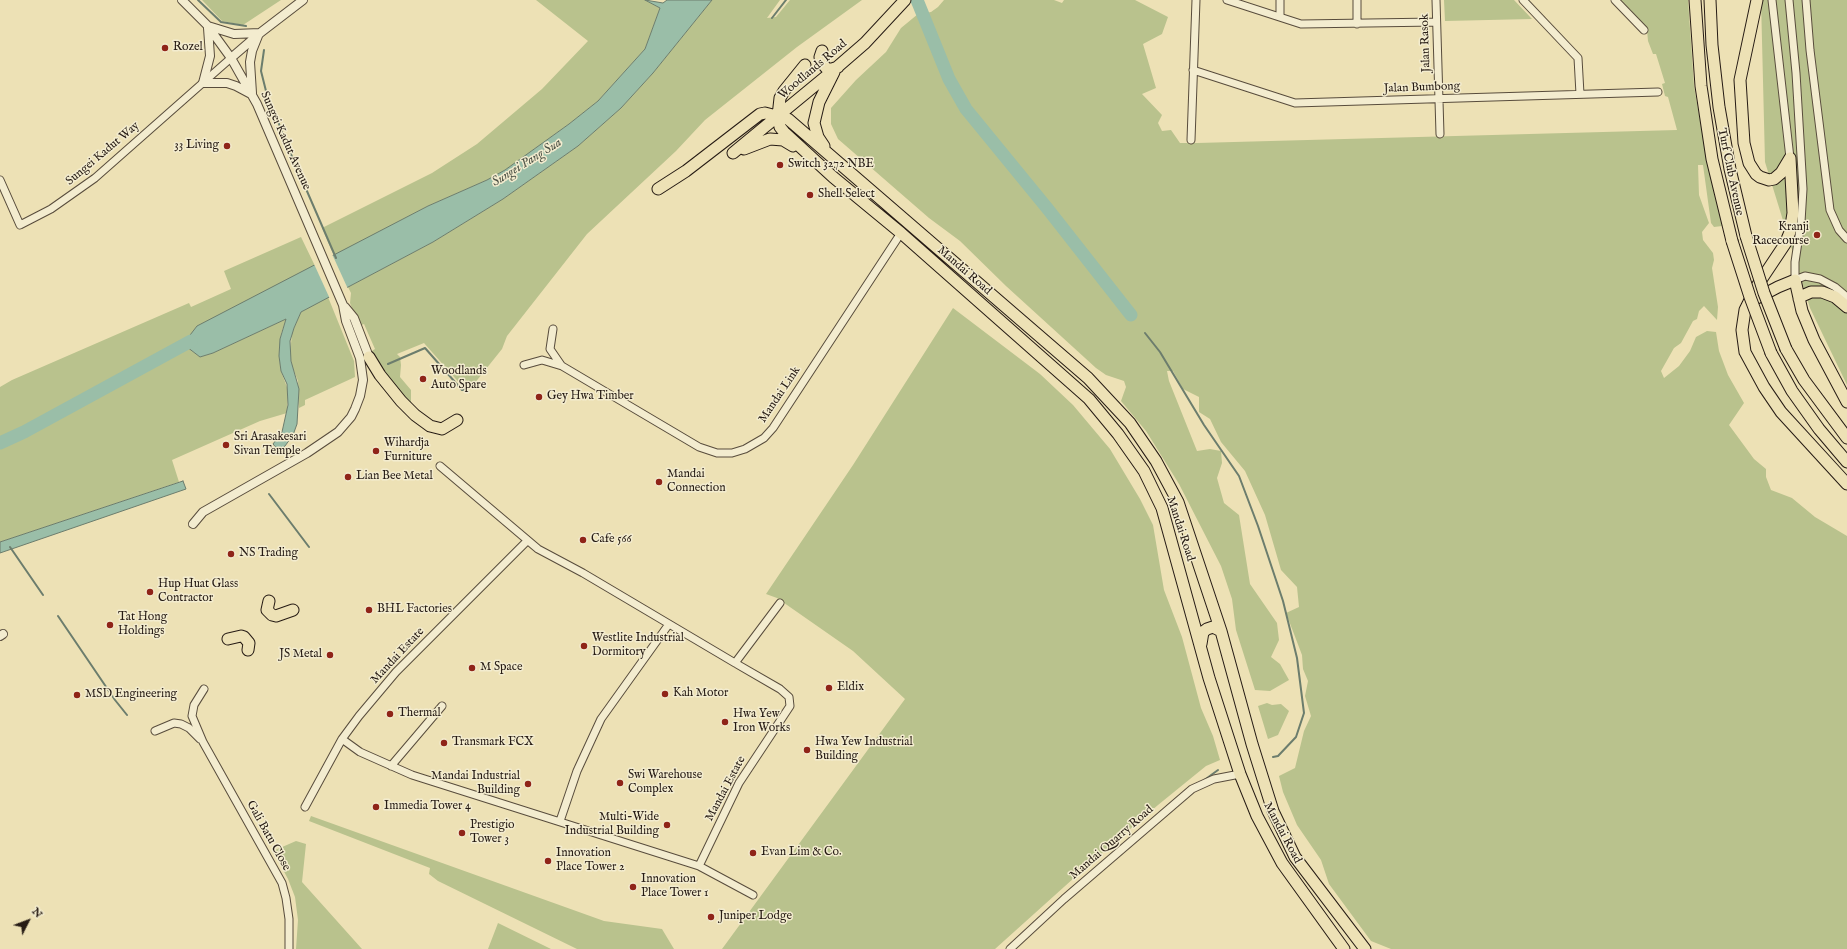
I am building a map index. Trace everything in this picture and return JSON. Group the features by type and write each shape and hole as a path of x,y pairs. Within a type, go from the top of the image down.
{"main road":[{"name":"Woodlands Road","path":"783,140 765,140 733,153 865,43 905,0"},
{"name":"Turf Club Avenue","path":"1695,0 1701,86 1712,159 1732,241 1750,297 1771,353 1792,391 1819,429 1847,462"},
{"name":"Turf Club Avenue","path":"1710,0 1712,45 1718,107 1730,169 1746,236 1764,293 1786,349 1804,380 1847,438"},
{"path":"1757,0 1740,80 1744,143 1747,158 1752,169 1760,177 1769,180 1774,179 1781,173 1790,158"},
{"path":"822,51 821,62 826,69 836,68"},
{"path":"805,65 784,91 778,104 778,116 780,127 809,156"},
{"path":"831,155 818,137 814,123 819,102 836,68"},
{"path":"658,189 686,170 756,117 765,113 788,119 831,155"},
{"path":"748,141 764,136 773,136 783,140 809,156"},
{"name":"Mandai Road","path":"831,155 1088,378 1130,423 1156,461 1178,502 1221,631 1252,744 1273,811 1295,857 1365,949"},
{"name":"Mandai Road","path":"809,156 901,233 1089,399 1118,434 1144,471 1162,508 1201,646 1240,774 1257,816 1282,863 1344,949"},
{"path":"1790,158 1793,212 1790,232 1744,310 1742,330 1745,352 1753,369 1781,412 1847,484"},
{"path":"1744,310 1759,296 1795,280 1814,340 1847,402"},
{"path":"1800,299 1802,296 1810,292 1822,292 1835,297 1847,307"},
{"path":"1011,310 1016,323 1012,330"},
{"path":"368,356 380,375 401,400 415,415 430,426 442,429 457,420"},
{"path":"269,601 267,610 272,616 293,610"},
{"path":"1201,646 1203,632 1213,627 1221,631"},
{"path":"228,640 241,636 244,637 249,643 248,650"}],"street":[{"name":"Sungei Kadut Avenue","path":"182,0 207,25 231,58 252,95 342,301 354,318 368,356"},
{"path":"231,58 260,33 303,0"},
{"path":"1191,140 1196,0"},
{"path":"1227,0 1301,24 1436,22"},
{"path":"1280,0 1280,17"},
{"path":"1357,0 1357,24"},
{"name":"Jalan Rasok","path":"1436,0 1440,134"},
{"path":"1523,0 1578,58 1580,94"},
{"path":"1615,0 1644,30"},
{"path":"1772,0 1790,158"},
{"path":"1789,0 1797,81 1803,189 1802,222 1795,280 1805,276 1820,279 1835,287 1847,297"},
{"path":"1806,0 1810,50 1830,210 1839,230 1847,239"},
{"path":"252,95 227,83 203,83 210,56 207,25 234,34 260,33"},
{"path":"252,95 250,62 252,50 260,33"},
{"name":"Sungei Kadut Way","path":"0,180 20,225 51,209 95,178 231,58"},
{"name":"Jalan Bumbong","path":"1193,70 1295,103 1658,92"},
{"name":"Mandai Link","path":"524,365 542,360 562,366 699,447 717,453 732,453 745,449 764,438 773,428 901,233"},
{"name":"Sungei Kadut Avenue","path":"192,524 203,512 331,438 351,417 360,396 362,372 360,358 346,321 342,301"},
{"name":"Mandai Link","path":"553,329 550,349 562,366"},
{"name":"Mandai Estate","path":"440,466 527,541 736,663 784,692 790,699 790,706 739,783 699,866"},
{"name":"Mandai Estate","path":"305,807 342,739 359,716 396,672 527,541"},
{"path":"736,663 780,603"},
{"path":"560,821 577,771 601,719 669,624"},
{"name":"Gali Batu Close","path":"204,689 194,705 192,716 203,742 282,883 289,919 289,949"},
{"path":"391,766 442,706"},
{"name":"Gali Batu Close","path":"155,731 174,723 181,724 189,728 203,742"},
{"path":"342,739 360,752 431,782 560,821 699,866 753,895"},
{"name":"Mandai Quarry Road","path":"1010,949 1070,894 1192,789 1214,779 1240,774"}],"shaded area":[{"path":"202,0 281,0 243,25 222,21"},
{"path":"536,0 645,0 660,8 645,49 598,101 569,124 505,170 487,180 428,206 334,256 322,228 432,173 477,144 542,89 588,41"},
{"path":"712,0 780,0 767,18 776,17 790,0 862,0 797,47 705,120 676,151 587,234 507,336 502,349 474,384 471,385 467,381 462,386 424,343 397,354 400,357 400,377 411,390 411,403 409,405 393,387 370,352 375,349 364,324 359,326 350,303 351,293 348,287 433,242 503,199 578,146 621,108 653,73"},
{"path":"944,0 1054,0 1062,3 1064,0 1135,0 1168,17 1162,34 1143,44 1156,88 1142,94 1162,115 1158,123 1162,131 1171,130 1180,143 1197,143 1677,130 1668,97 1665,96 1662,84 1665,83 1656,54 1653,54 1648,41 1647,30 1620,0 1688,0 1694,86 1707,161 1722,226 1714,227 1711,223 1703,165 1698,165 1699,195 1709,223 1702,232 1703,240 1713,253 1714,260 1712,268 1718,307 1717,320 1704,306 1699,311 1697,319 1693,321 1681,343 1674,348 1661,371 1664,378 1679,366 1690,351 1696,337 1707,331 1716,332 1719,351 1728,375 1744,403 1729,425 1754,459 1766,469 1766,477 1771,490 1792,498 1815,517 1847,536 1847,949 1391,949 1371,941 1329,884 1321,860 1297,825 1283,792 1279,776 1295,768 1304,731 1311,716 1305,696 1308,681 1303,669 1302,655 1286,613 1299,607 1297,587 1281,570 1265,515 1245,471 1221,442 1210,419 1199,412 1199,397 1183,389 1173,371 1167,371 1169,381 1197,451 1210,449 1221,451 1222,463 1217,478 1224,503 1239,515 1250,584 1277,623 1279,640 1271,657 1280,664 1289,680 1270,691 1255,690 1236,630 1232,599 1221,566 1179,484 1146,431 1121,401 1126,387 1124,381 1106,375 1096,368 1006,286 960,241 929,218 838,139 831,124 831,108 856,80 886,52 901,28 918,14 931,12"},
{"path":"1444,0 1514,0 1532,19 1445,21"},
{"name":"Kranji Racecourse","path":"1761,0 1847,0 1847,385 1810,308 1765,162"},
{"path":"301,237 315,266 198,326 187,339 176,346 177,350 187,347 200,357 213,353 286,319 281,334 279,356 281,371 288,390 287,413 260,421 172,460 179,482 0,542 0,387 12,380 189,303 191,307 231,289 224,271"},
{"path":"328,297 354,361 355,377 305,400 305,405 299,408 298,381 292,366 290,354 292,333 301,312"},
{"path":"953,308 1040,374 1073,405 1110,449 1140,499 1153,525 1164,590 1182,637 1201,708 1213,736 1220,760 1206,766 1158,805 995,949 722,949 905,699 853,651 777,598 766,594 853,465"},
{"path":"1267,703 1272,705 1281,704 1289,711 1278,735 1268,739 1258,706"},
{"path":"311,816 604,921 662,929 674,949 577,949 438,881 429,874 430,868 309,821"},
{"path":"296,841 306,844 302,882 362,949 296,949 298,920 295,897 288,879 273,851"},
{"path":"498,923 551,949 488,949"}],"water":[{"name":"Sungei Pang Sua","path":"645,0 663,3 667,0 712,0 653,73 621,108 578,146 503,199 433,242 301,312 290,341 291,361 299,389 297,424 293,435 285,446 279,451 273,444 282,432 288,405 287,384 281,371 279,356 280,339 286,319 213,353 200,357 187,347 177,350 176,346 187,339 197,326 428,206 487,180 505,170 569,124 598,101 645,49 660,8"},
{"path":"183,481 186,489 0,553 0,542"}],"pier":[{"path":"332,254 348,289 330,299 314,264"}],"waterway":[{"path":"198,0 221,22 246,26"},
{"path":"772,18 786,0"},
{"path":"917,0 949,79 966,109 1047,208 1131,315"},
{"path":"264,50 261,71 266,91 290,152 336,258"},
{"path":"1145,333 1160,352 1204,425 1239,476 1258,526 1283,601 1297,658 1304,713 1296,737 1278,756 1273,757"},
{"path":"0,443 24,432 191,341"},
{"path":"388,364 425,348 462,390 469,385 470,386"},
{"path":"269,494 309,547"},
{"path":"10,547 43,595"},
{"path":"58,616 115,700 127,715"},
{"path":"1203,781 1218,770"}],"place":[{"name":"Rozel","path":"165,48"},
{"name":"33 Living","path":"227,146"},
{"name":"Switch 3272 NBE","path":"780,165"},
{"name":"Shell Select","path":"810,195"},
{"name":"Kranji Racecourse","path":"1817,235"},
{"name":"Woodlands Auto Spare","path":"423,379"},
{"name":"Gey Hwa Timber","path":"539,397"},
{"name":"Sri Arasakesari Sivan Temple","path":"226,445"},
{"name":"Wihardja Furniture","path":"376,451"},
{"name":"Lian Bee Metal","path":"348,477"},
{"name":"Mandai Connection","path":"659,482"},
{"name":"Cafe 566","path":"583,540"},
{"name":"NS Trading","path":"231,554"},
{"name":"Hup Huat Glass Contractor","path":"150,592"},
{"name":"BHL Factories","path":"369,610"},
{"name":"Tat Hong Holdings","path":"110,625"},
{"name":"Westlite Industrial Dormitory","path":"584,646"},
{"name":"JS Metal","path":"330,655"},
{"name":"M Space","path":"472,668"},
{"name":"Eldix","path":"829,688"},
{"name":"Kah Motor","path":"665,694"},
{"name":"MSD Engineering","path":"77,695"},
{"name":"Thermal","path":"390,714"},
{"name":"Hwa Yew Iron Works","path":"725,722"},
{"name":"Transmark FCX","path":"444,743"},
{"name":"Hwa Yew Industrial Building","path":"807,750"},
{"name":"Swi Warehouse Complex","path":"620,783"},
{"name":"Mandai Industrial Building","path":"528,784"},
{"name":"Immedia Tower 4","path":"376,807"},
{"name":"Multi-Wide Industrial Building","path":"667,825"},
{"name":"Prestigio Tower 3","path":"462,833"},
{"name":"Evan Lim & Co.","path":"753,853"},
{"name":"Innovation Place Tower 2","path":"548,861"},
{"name":"Innovation Place Tower 1","path":"633,887"},
{"name":"Juniper Lodge","path":"711,917"}]}
